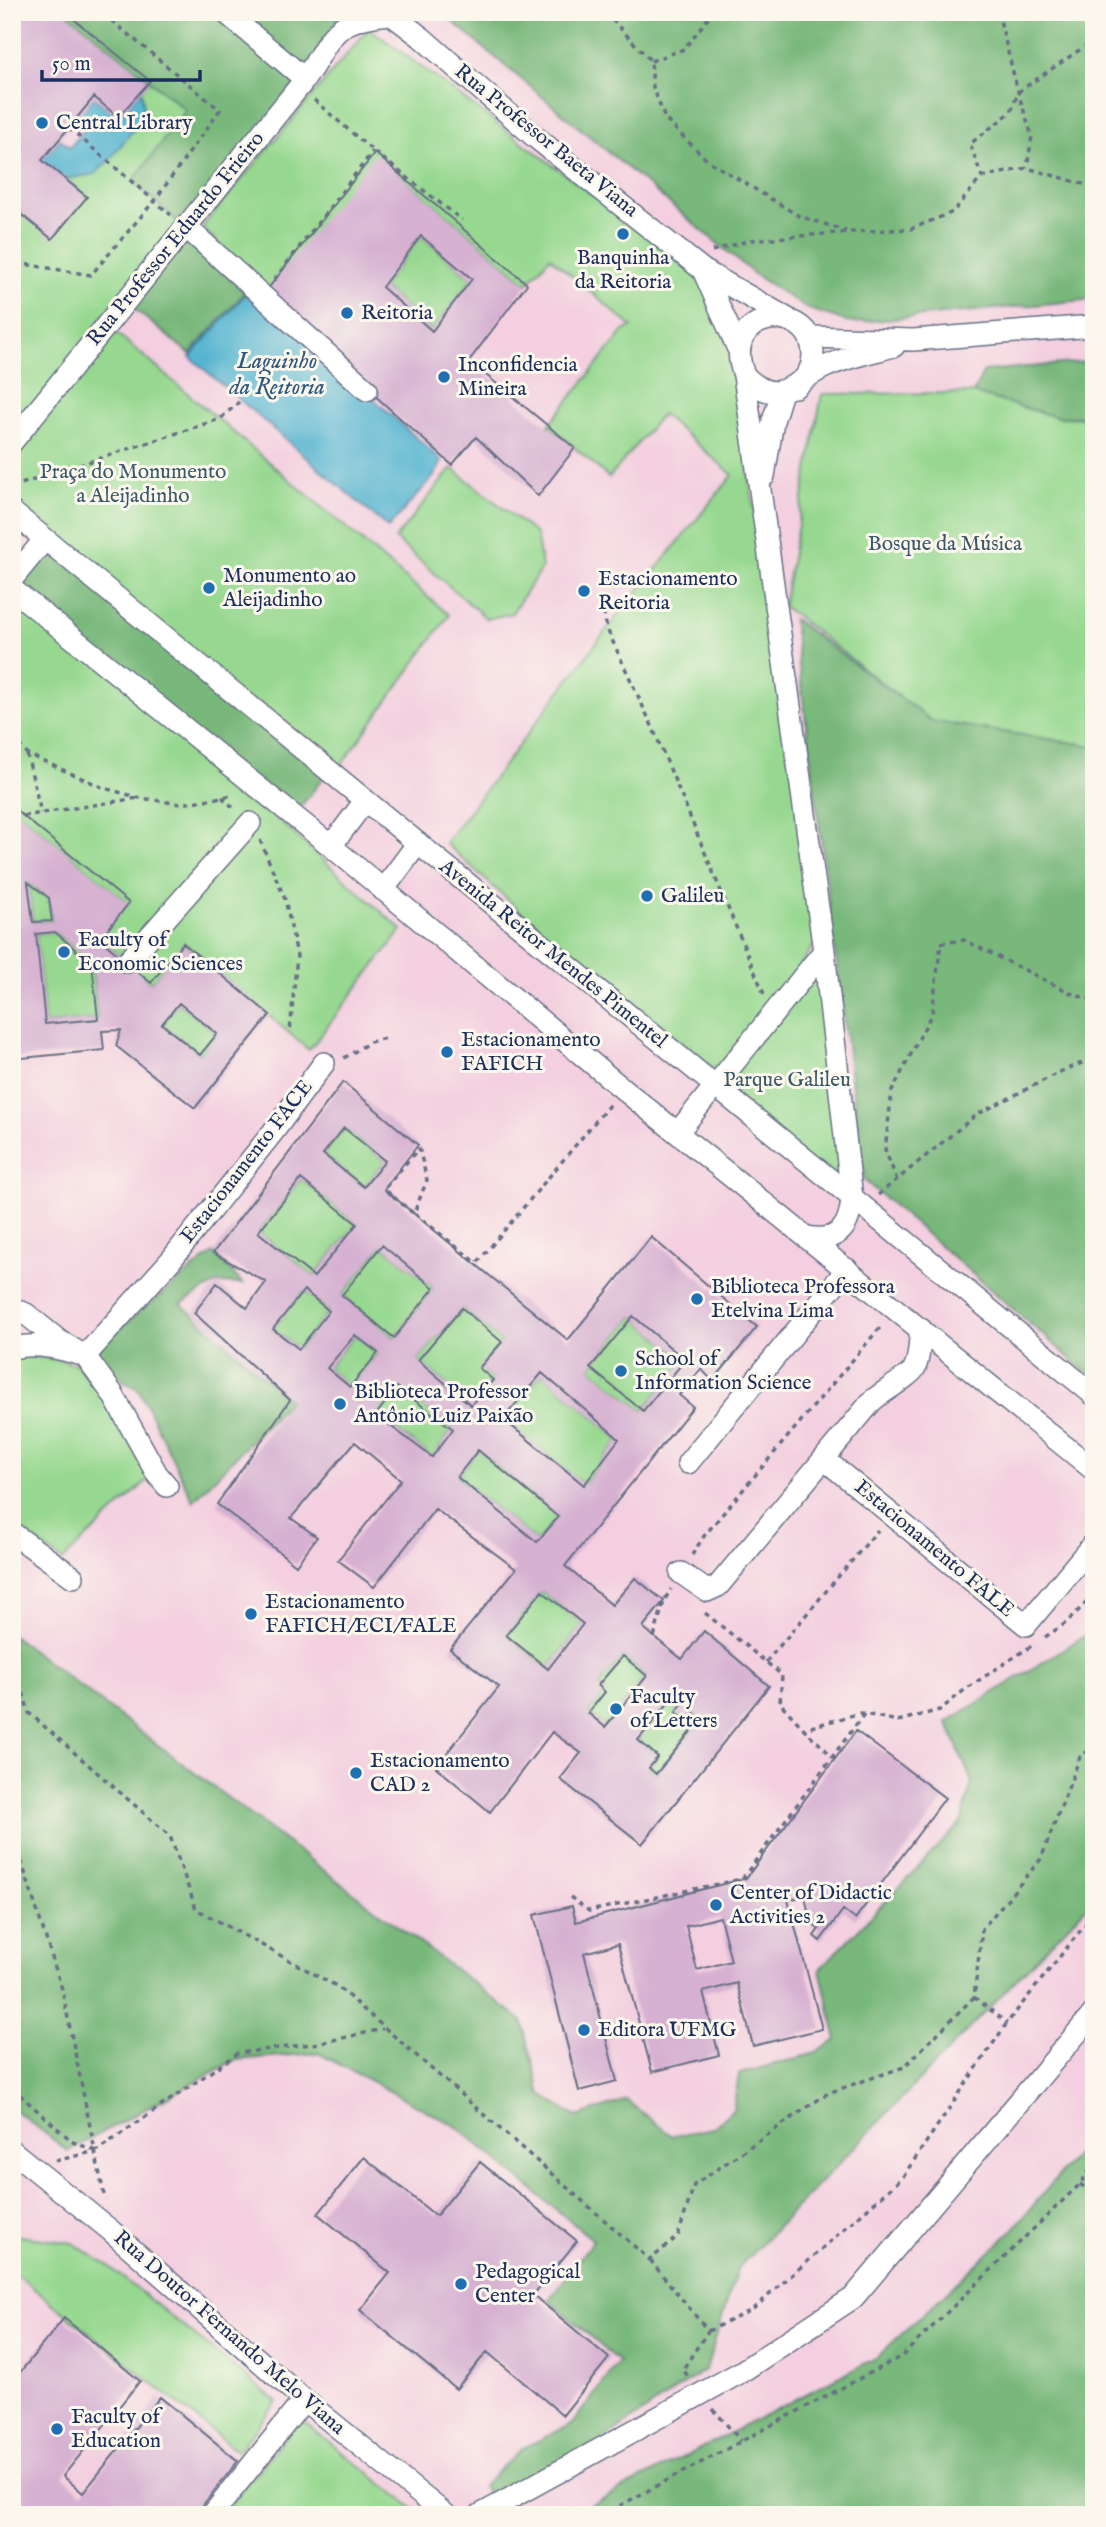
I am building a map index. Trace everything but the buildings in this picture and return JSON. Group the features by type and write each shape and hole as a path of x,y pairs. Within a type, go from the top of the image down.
{"street":[{"path":"225,12 302,83"},
{"name":"Rua Professor Eduardo Frieiro","path":"12,442 302,83 336,22 390,13"},
{"name":"Rua Professor Baeta Viana","path":"390,13 535,137 696,264 801,327 809,337"},
{"path":"186,228 367,390"},
{"name":"Rua Professor Baeta Viana","path":"696,264 738,349 739,363 744,375 858,1202"},
{"path":"738,349 751,326 764,319 777,317 790,320"},
{"path":"744,375 754,386 767,392 788,390 804,380 810,370 813,358 809,337 913,340 1094,326"},
{"path":"761,502 773,421 788,390 825,366 913,340"},
{"name":"Avenida Reitor Mendes Pimentel","path":"12,512 1094,1395"},
{"path":"12,579 45,539"},
{"path":"12,589 331,846 623,1089 1094,1471"},
{"path":"331,846 365,801"},
{"path":"127,962 250,823"},
{"path":"383,890 418,843"},
{"path":"678,1132 824,951"},
{"name":"Estacionamento FACE","path":"85,1356 171,1260 324,1063"},
{"path":"807,1237 821,1240 834,1236 845,1226 858,1202"},
{"path":"688,1463 847,1269"},
{"path":"12,1308 26,1314 58,1340 85,1356 112,1393 156,1474 167,1486"},
{"path":"681,1573 707,1591 718,1586 872,1401 915,1368 921,1329"},
{"path":"12,1348 59,1348 85,1356"},
{"name":"Estacionamento FALE","path":"824,1459 1026,1625 1089,1549"},
{"path":"12,1533 73,1577"},
{"path":"480,2515 741,2372 853,2298 1094,2013"},
{"name":"Rua Doutor Fernando Melo Viana","path":"12,2151 22,2167 110,2230 304,2400 446,2515"},
{"path":"212,2515 304,2400"}],"path":[{"path":"12,272 18,263 91,275 155,200 220,110 101,12"},
{"path":"605,12 650,61 653,87 665,119 708,160 799,216 848,232"},
{"path":"650,61 684,49 713,12"},
{"path":"998,12 1032,136 1027,167"},
{"path":"982,177 970,144 1011,112 1018,92 1094,40"},
{"path":"302,83 373,151 461,220"},
{"path":"69,128 186,228"},
{"path":"263,295 373,151"},
{"path":"696,264 751,240 911,229 953,212 982,177 1027,167 1094,187"},
{"path":"12,485 220,419 239,402"},
{"path":"601,602 607,629 652,726 773,1014"},
{"path":"12,737 27,754 104,788 140,798 181,804 262,792"},
{"path":"27,754 41,813"},
{"path":"222,797 250,823 285,899 297,955 290,1032"},
{"path":"23,816 140,798"},
{"path":"897,1180 885,1150 892,1090 932,1013 941,943 964,940 1075,995 1094,1000"},
{"path":"324,1063 346,1058 370,1042 385,1038"},
{"path":"858,1202 897,1180 976,1115 1062,1071 1094,1058"},
{"path":"414,1213 427,1180 419,1148 384,1189 414,1213 477,1263 623,1089"},
{"path":"704,1536 896,1309"},
{"path":"765,1661 877,1531 887,1529"},
{"path":"1044,1638 1066,1623 1094,1595"},
{"path":"711,1617 782,1675 780,1703 834,1758"},
{"path":"804,1729 860,1713 898,1721 940,1710 967,1688 1033,1645"},
{"path":"12,1654 29,1713 170,1836 196,1909 338,1987 650,2260 708,2331"},
{"path":"570,1897 589,1911 742,1879 864,1714"},
{"path":"650,2260 678,2236 694,2185 828,2093 904,2067 974,1997 982,1929 1041,1859 1080,1757 1094,1747"},
{"path":"12,1832 62,1989 110,2230"},
{"path":"741,2441 682,2369 708,2331 752,2310 902,2178 1007,2023 1088,1921 1094,1908"},
{"path":"974,1997 1007,2023"},
{"path":"22,2167 96,2151 238,2053 320,2043 383,2029"},
{"path":"12,2088 73,2142 96,2151"},
{"path":"602,2515 902,2356 1080,2185 1094,2164"},
{"path":"1080,2185 1094,2194"}],"shaded area":[{"path":"12,12 1094,12 1094,2515 12,2515"}],"green space":[{"path":"65,12 338,12 334,33 186,227 251,285 190,354 127,303 185,228 133,181 186,110"},
{"path":"441,12 1094,12 1094,299 852,323 806,308 754,274"},
{"path":"369,28 700,275 731,352 817,941 768,1012 720,1074 528,918 445,843 607,629 733,475 662,414 609,478 549,425 624,331 632,327 550,257 527,284 380,158 266,293 202,227"},
{"path":"150,81 186,110 133,181 184,227 12,433 12,207 87,197 65,179 95,174 109,160 145,115 141,90"},
{"path":"421,236 472,279 432,331 382,287"},
{"name":"Praça do Monumento a Aleijadinho","path":"107,325 449,615 334,775 12,512 12,443"},
{"path":"1094,361 1094,416 1057,417 973,393 984,371"},
{"name":"Bosque da Música","path":"973,393 1057,417 1094,418 1094,746 932,722 783,606 822,394"},
{"path":"452,468 536,534 542,567 512,613 487,619 395,539"},
{"path":"45,539 329,771 293,816 12,589"},
{"path":"12,589 402,930 309,1050 184,943 151,983 100,939 128,903 12,807"},
{"path":"793,619 932,721 1094,746 1094,1379 864,1180"},
{"path":"28,882 49,898 52,921 33,922"},
{"path":"55,932 92,964 98,1019 45,1024 36,934"},
{"name":"Parque Galileu","path":"824,951 852,1198 715,1086"},
{"path":"179,1003 217,1034 200,1055 162,1024"},
{"path":"344,1128 385,1161 364,1187 323,1154"},
{"path":"301,1179 357,1224 314,1277 258,1232"},
{"path":"382,1245 434,1288 394,1338 342,1295"},
{"path":"213,1253 243,1284 217,1283 181,1304 290,1400 193,1501 139,1390 85,1356"},
{"path":"304,1290 329,1311 299,1349 273,1329"},
{"path":"462,1308 502,1342 480,1368 493,1380 471,1405 418,1360"},
{"path":"633,1316 685,1360 643,1411 590,1368"},
{"path":"355,1335 378,1353 350,1387 327,1368"},
{"path":"22,1356 58,1359 84,1367 153,1475 62,1561 12,1523 12,1358"},
{"path":"542,1373 619,1439 584,1485 503,1419"},
{"path":"397,1387 453,1429 432,1457 376,1415"},
{"path":"478,1450 558,1517 537,1542 457,1477"},
{"path":"542,1591 583,1624 548,1669 506,1635"},
{"path":"1094,1630 1094,1899 737,2269 706,2369 499,2511 482,2486 521,2449 572,2424 619,2362 549,2300 593,2240 456,2126 318,2053 235,2060 68,2151 12,2108 12,1635 522,2020 541,2095 577,2117 626,2100 672,2136 713,2128 733,2110 739,2074 816,2053 837,2040 820,1969 961,1823 972,1782 947,1722"},
{"path":"623,1656 647,1676 605,1727 588,1713 605,1692 598,1685"},
{"path":"674,1696 683,1703 676,1712 687,1721 694,1713 701,1719 656,1774 649,1768 658,1757 638,1740"},
{"path":"1094,2133 1094,2515 571,2515 876,2358 1011,2232"},
{"path":"12,2235 73,2243 107,2265 277,2402 237,2451 12,2271"},
{"path":"300,2419 422,2515 222,2515"}],"water":[{"path":"141,90 145,115 95,174 65,179 42,160 60,139 70,147 86,128 76,119 94,97 118,117"},
{"name":"Laguinho da Reitoria","path":"251,288 442,461 435,475 388,528 190,357"}],"place":[{"name":"Central Library","path":"42,123"},
{"name":"Banquinha da Reitoria","path":"623,234"},
{"name":"Reitoria","path":"347,313"},
{"name":"Inconfidencia Mineira","path":"444,377"},
{"name":"Monumento ao Aleijadinho","path":"209,588"},
{"name":"Estacionamento Reitoria","path":"584,591"},
{"name":"Galileu","path":"647,896"},
{"name":"Faculty of Economic Sciences","path":"64,952"},
{"name":"Estacionamento FAFICH","path":"447,1052"},
{"name":"Biblioteca Professora Etelvina Lima","path":"697,1299"},
{"name":"School of Information Science","path":"621,1371"},
{"name":"Biblioteca Professor Antônio Luiz Paixão","path":"340,1404"},
{"name":"Estacionamento FAFICH/ECI/FALE","path":"251,1614"},
{"name":"Faculty of Letters","path":"616,1709"},
{"name":"Estacionamento CAD 2","path":"356,1773"},
{"name":"Center of Didactic Activities 2","path":"716,1905"},
{"name":"Editora UFMG","path":"584,2030"},
{"name":"Pedagogical Center","path":"461,2284"},
{"name":"Faculty of Education","path":"57,2429"}]}
